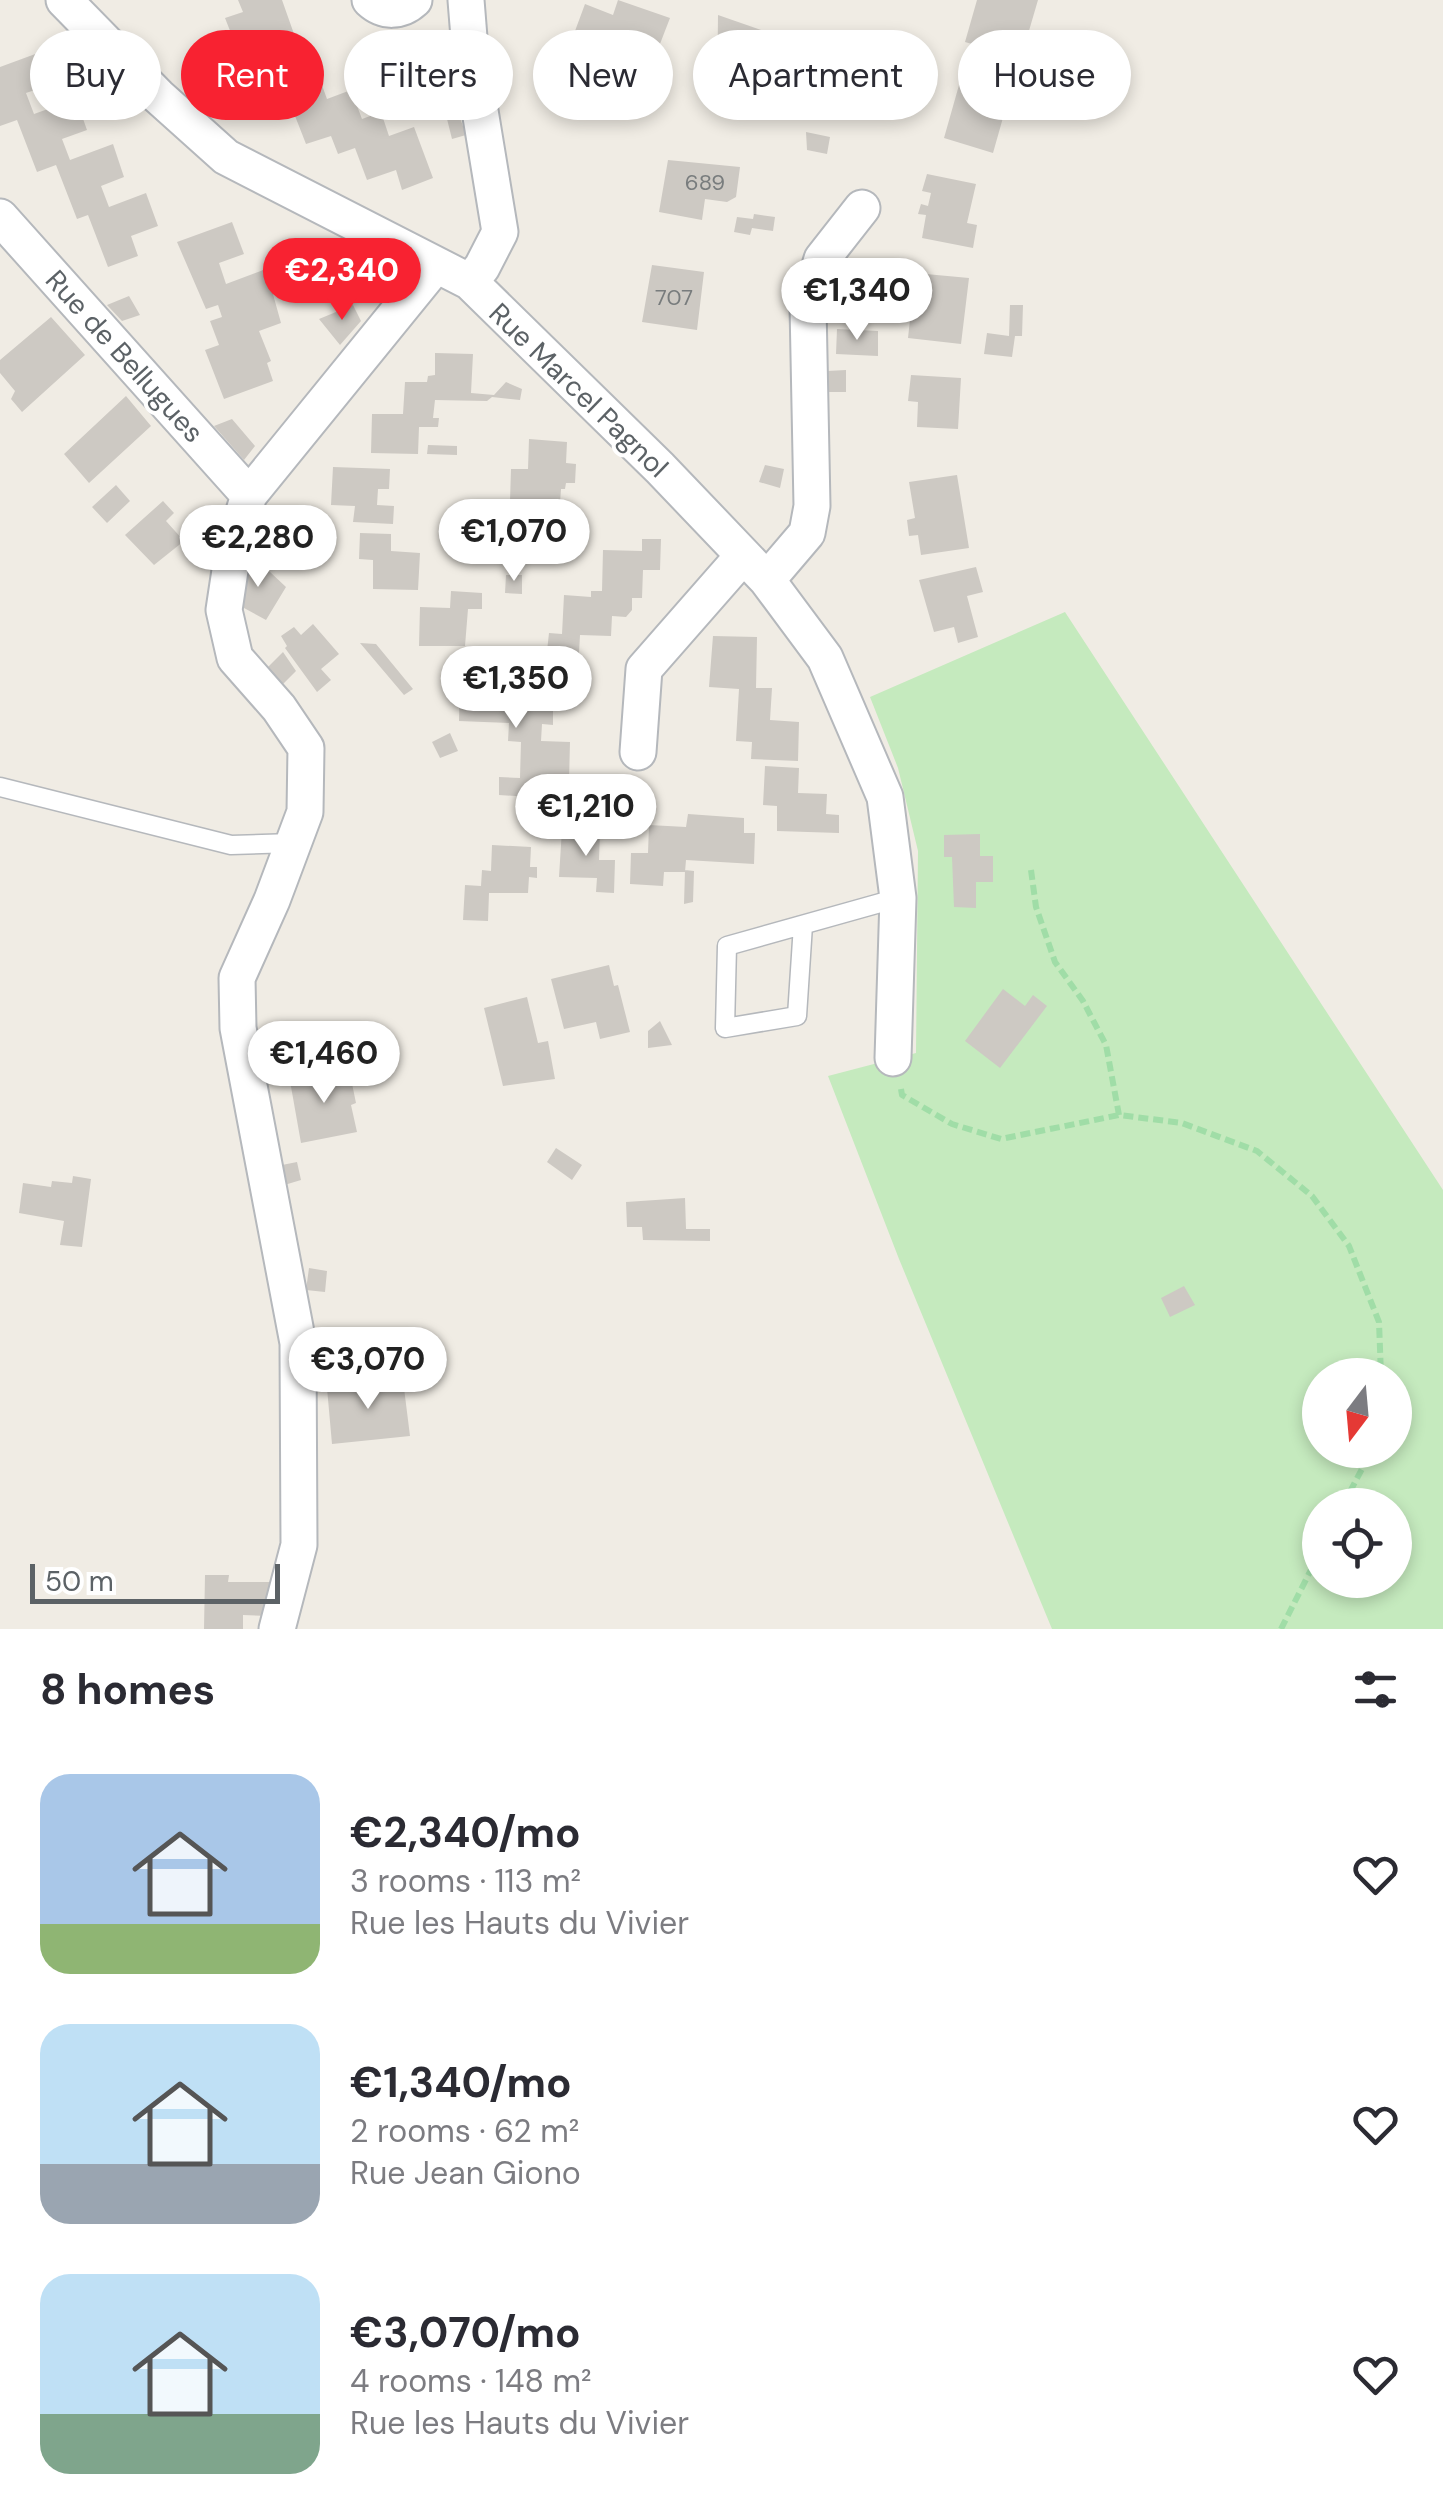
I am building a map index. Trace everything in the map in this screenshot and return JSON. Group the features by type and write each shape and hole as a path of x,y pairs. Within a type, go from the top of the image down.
{"street":[{"name":"Rue Marcel Pagnol","path":"64,0 158,96 226,157 470,282 660,468 755,568 825,658 885,796 898,898 893,1058"},
{"path":"370,0 404,10 414,0"},
{"path":"466,0 470,50 500,232 470,282"},
{"path":"638,752 644,668 755,568 806,533 812,506 808,306 822,259 862,208"},
{"name":"Rue de Bellugues","path":"0,217 249,496"},
{"path":"277,1629 299,1545 298,1344 238,1028 238,978 304,812 306,748 279,708 235,658 224,610 234,544 249,496 436,265"}],"lane":[{"path":"0,787 232,845 293,843"},
{"path":"803,925 797,1016 725,1028 728,946 898,898"}],"path":[{"path":"1031,870 1036,907 1054,962 1084,1001 1106,1045 1118,1115"},
{"path":"893,1058 902,1095 952,1124 1002,1139 1118,1115 1182,1122 1257,1151 1312,1196 1349,1246 1379,1322 1380,1358"},
{"path":"1281,1629 1302,1588"}],"green space":[{"path":"1065,612 1443,1190 1443,1629 1052,1629 828,1076 916,1053 918,851 898,768 870,697"}],"building":[{"path":"238,0 282,0 293,30 230,30 225,18 243,12"},
{"path":"618,0 670,18 665,30 575,30 585,4 613,15"},
{"path":"977,0 1038,0 1029,30 968,30"},
{"path":"718,15 761,30 718,30"},
{"path":"30,56 30,92 26,93 30,120 83,120 87,130 62,139 70,160 113,144 124,177 101,186 109,207 146,193 158,226 131,236 138,256 108,267 88,215 77,219 56,165 37,172 17,120 0,126 0,67"},
{"path":"958,89 958,120 1002,120 993,153 944,138"},
{"path":"324,91 327,99 344,93 344,120 384,120 389,136 414,127 433,178 402,190 396,170 367,180 355,148 338,154 331,136 306,144 297,120 324,120"},
{"path":"447,120 461,120 466,135 452,139"},
{"path":"806,132 830,137 827,154 807,150"},
{"path":"668,160 740,167 736,197 727,202 705,199 702,220 659,212"},
{"path":"927,174 976,184 967,223 977,225 973,248 922,238 926,215 918,214 921,204 928,206 931,193 922,191"},
{"path":"754,214 775,217 773,231 752,228 750,235 734,232 737,217 753,219"},
{"path":"232,222 244,254 219,263 226,284 266,269 281,323 259,331 271,361 267,363 273,381 224,399 205,350 219,345 210,321 222,317 218,305 206,309 177,242"},
{"path":"652,265 704,272 697,330 642,322"},
{"path":"915,273 969,278 961,344 908,338"},
{"path":"129,296 140,315 122,321 107,305"},
{"path":"353,305 361,321 340,345 319,319"},
{"path":"1010,305 1023,305 1022,336 1015,336 1012,357 984,354 987,333 1009,336"},
{"path":"51,317 85,355 22,412 11,399 15,391 0,373 0,360"},
{"path":"837,329 878,331 878,356 836,354"},
{"path":"435,353 473,354 471,393 494,395 506,382 522,389 520,400 435,400 433,418 439,418 438,427 419,427 418,454 371,453 372,414 403,414 405,382 427,382 428,376 435,375"},
{"path":"846,370 846,392 828,392 827,371"},
{"path":"911,375 961,378 958,429 917,427 918,402 908,401"},
{"path":"126,396 151,426 89,483 64,454"},
{"path":"232,419 255,446 244,460 214,426"},
{"path":"529,439 567,442 566,463 576,464 575,483 566,483 565,489 561,489 560,503 528,501 527,530 557,532 556,548 486,546 488,500 510,501 511,469 528,469"},
{"path":"428,445 457,446 457,455 427,454"},
{"path":"765,465 784,469 780,488 759,482"},
{"path":"333,467 390,469 389,489 378,489 377,505 394,506 393,524 353,522 355,506 331,505"},
{"path":"957,475 969,548 921,555 918,535 909,536 907,520 915,518 909,482"},
{"path":"116,485 130,501 107,523 92,507"},
{"path":"163,501 174,513 166,521 184,541 154,565 125,535"},
{"path":"360,533 391,534 391,551 420,553 418,590 373,589 373,560 359,559"},
{"path":"642,539 661,539 660,570 643,570 642,598 632,598 632,610 626,617 612,616 611,636 580,635 579,653 547,651 549,633 562,634 564,595 591,597 591,591 602,591 603,550 642,551"},
{"path":"253,556 286,587 266,620 233,602 243,571"},
{"path":"976,567 983,592 967,596 978,637 958,643 954,627 934,632 919,580"},
{"path":"506,575 522,575 522,594 505,593"},
{"path":"451,591 482,593 482,609 468,609 465,646 419,646 420,607 450,608"},
{"path":"313,624 339,654 321,669 331,680 317,692 285,648 281,636 294,627 301,635"},
{"path":"713,636 757,637 756,688 772,688 770,720 799,722 798,761 751,759 752,742 736,741 739,689 709,687"},
{"path":"360,643 376,644 413,689 404,695"},
{"path":"283,652 296,671 283,684 267,668"},
{"path":"460,676 511,678 511,684 521,685 520,707 553,708 553,725 542,724 541,741 570,742 569,781 531,779 531,797 499,795 499,777 520,778 521,742 508,741 509,723 459,721"},
{"path":"450,733 458,751 440,758 432,742"},
{"path":"765,766 799,768 798,793 827,794 826,814 839,815 839,833 777,831 777,806 763,805"},
{"path":"688,814 744,818 744,833 755,833 754,864 686,860 685,872 664,872 663,886 630,884 631,853 648,853 649,825 686,827"},
{"path":"562,829 600,831 599,860 615,860 614,893 596,892 597,878 559,877"},
{"path":"980,834 980,856 993,856 993,882 976,882 976,908 954,907 952,857 944,857 944,835"},
{"path":"492,845 531,847 530,867 537,867 537,878 529,877 528,893 489,893 488,921 463,920 465,885 481,886 482,870 491,871"},
{"path":"685,870 694,871 693,902 684,904"},
{"path":"609,965 630,1032 600,1039 596,1022 564,1029 551,979"},
{"path":"1003,989 1025,1006 1033,995 1047,1006 1000,1068 965,1041"},
{"path":"527,997 538,1043 548,1041 555,1079 503,1086 484,1008"},
{"path":"660,1021 672,1045 648,1048 648,1031"},
{"path":"349,1069 357,1132 301,1143 290,1081"},
{"path":"556,1148 582,1165 572,1180 547,1162"},
{"path":"297,1162 301,1180 281,1186 277,1166"},
{"path":"73,1176 91,1179 82,1247 60,1245 64,1221 19,1213 23,1183 51,1187 52,1181 72,1183"},
{"path":"685,1198 686,1229 710,1229 710,1241 643,1240 642,1227 627,1227 626,1202"},
{"path":"309,1268 327,1271 325,1292 306,1290"},
{"path":"1184,1286 1195,1305 1170,1317 1161,1298"},
{"path":"403,1380 410,1436 332,1444 327,1388"},
{"path":"205,1575 229,1575 228,1582 280,1582 271,1616 243,1615 243,1629 204,1629"}]}
